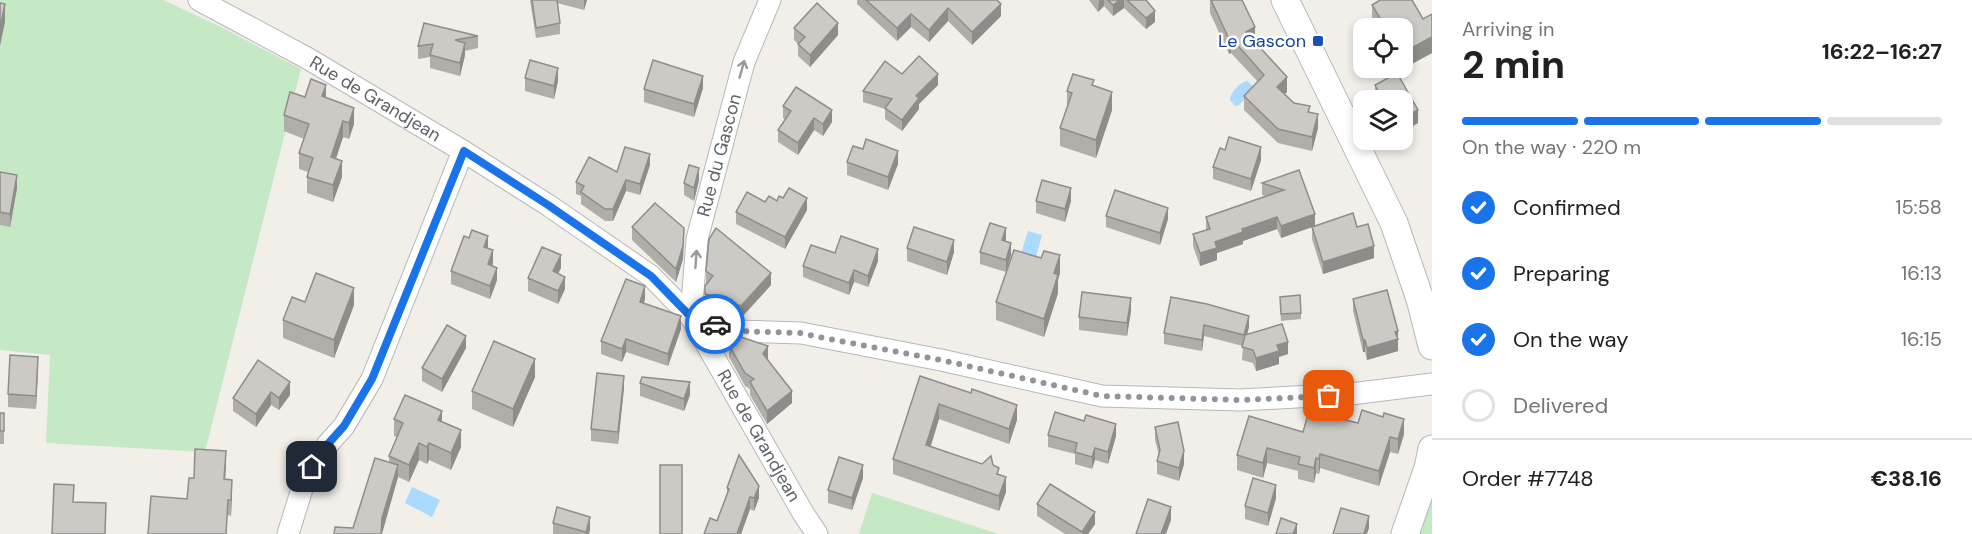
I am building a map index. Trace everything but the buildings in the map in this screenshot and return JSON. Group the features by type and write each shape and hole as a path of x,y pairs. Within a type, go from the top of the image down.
{"street":[{"name":"Rue de Grandjean","path":"199,0 307,58 464,151 651,276 691,317 817,534"},
{"name":"Rue du Gascon","path":"691,317 697,238 744,62 770,0"},
{"path":"1285,0 1394,223 1420,299 1432,346"},
{"path":"288,534 302,489 312,467 344,426 372,379 464,151"},
{"path":"691,317 736,331 801,333 941,360 1102,396 1240,400 1351,394 1432,384"},
{"path":"1405,534 1428,468 1432,449"}],"green space":[{"path":"0,0 163,0 301,69 205,452 46,443 50,355 0,350"},
{"path":"1432,449 1432,534 1405,534"},
{"path":"872,493 999,534 859,534"}],"water":[{"path":"1247,81 1253,86 1252,92 1235,106 1230,100 1232,94"},
{"path":"1028,231 1042,235 1033,268 1018,263"},
{"path":"412,487 440,500 432,517 405,503"}],"way so far":[{"path":"715,324 736,331 801,333 941,360 1102,396 1240,400 1329,396"}],"place":[{"name":"Le Gascon","path":"1318,41"}],"route":[{"path":"312,467 357,407 372,379 464,151 651,276 691,317 715,324"}]}
